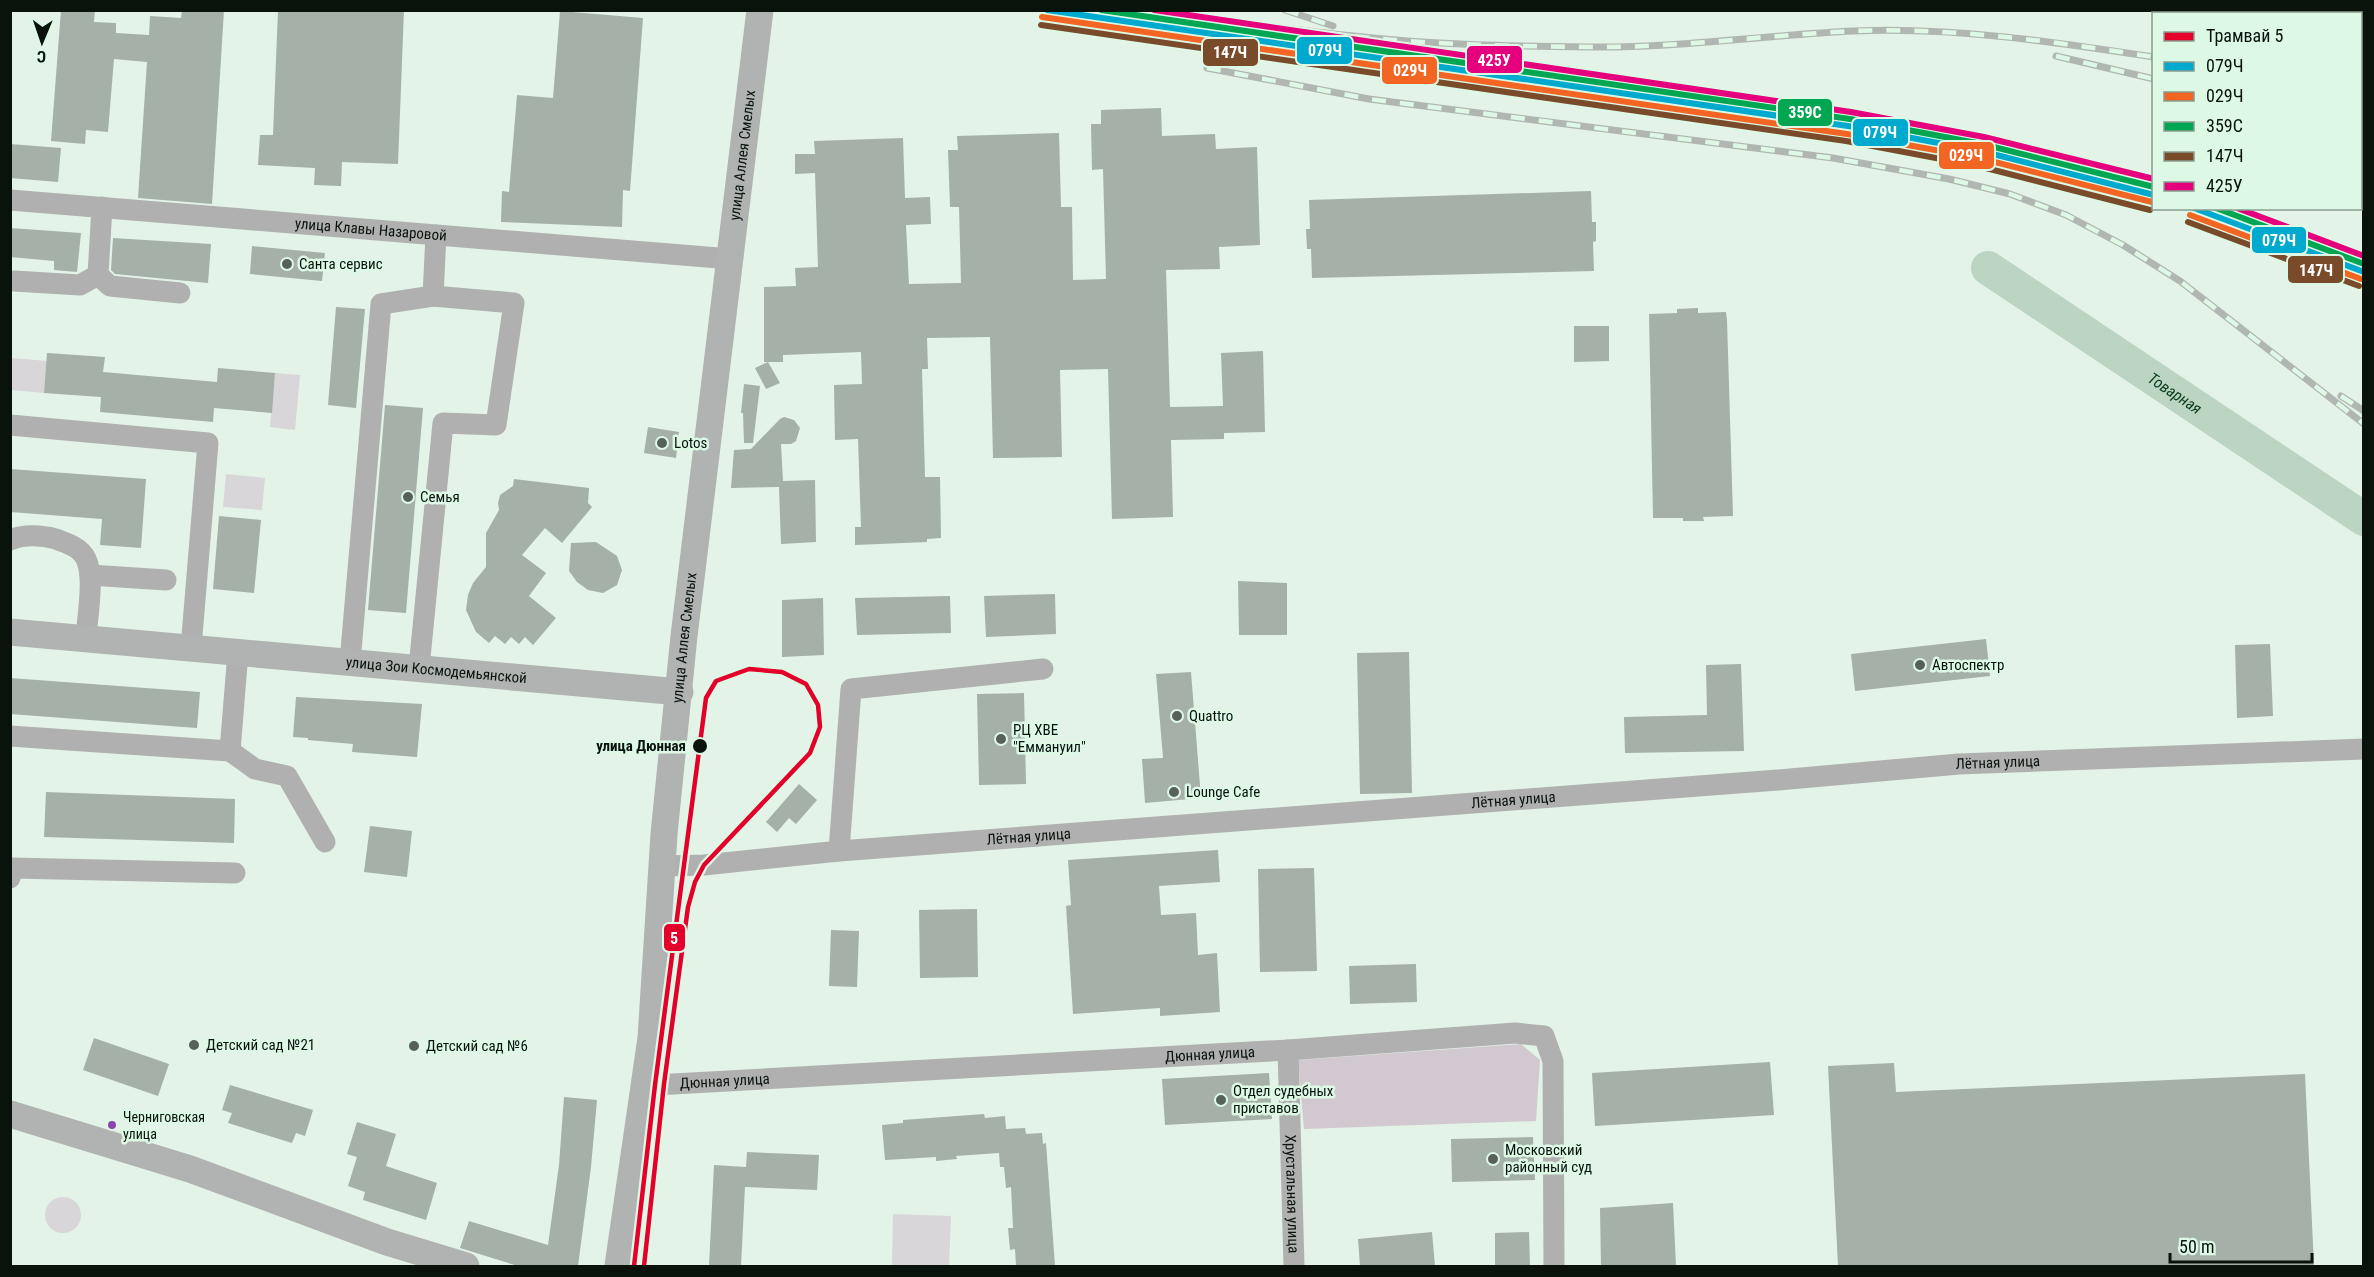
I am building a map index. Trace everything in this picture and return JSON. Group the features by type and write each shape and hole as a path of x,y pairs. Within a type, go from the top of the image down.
{"main road":[{"name":"улица Аллея Смелых","path":"618,1266 651,1038 662,866 684,636 759,20"},
{"name":"улица Зои Космодемьянской","path":"10,632 680,692"},
{"path":"10,1114 190,1169 387,1242 466,1266"}],"street":[{"name":"улица Клавы Назаровой","path":"10,200 731,259"},
{"path":"98,276 102,207"},
{"path":"433,296 436,234"},
{"path":"14,281 80,285 98,276"},
{"path":"98,276 110,286 180,293"},
{"path":"350,662 381,304 433,296 514,303 496,425 443,423 419,668"},
{"path":"10,425 208,442 191,648"},
{"path":"10,540 20,536 49,537 72,544 86,558 90,575 86,639"},
{"path":"90,575 166,580"},
{"path":"230,751 238,652"},
{"path":"839,851 851,689 1043,669"},
{"path":"10,736 230,751 255,769 287,776 325,843"},
{"name":"Лётная улица","path":"662,866 704,865 839,851 1778,780 1959,764 2364,749"},
{"path":"10,878 12,868 235,873"},
{"name":"Дюнная улица","path":"644,1083 655,1085 1288,1050 1515,1033 1544,1036 1553,1061 1554,1266"},
{"name":"Хрустальная улица","path":"1288,1050 1294,1266"}],"shaded area":[{"path":"12,358 47,361 44,393 11,390"},
{"path":"275,373 300,375 295,430 270,427"},
{"path":"226,474 265,478 262,510 223,507"},
{"path":"1521,1044 1540,1060 1536,1121 1304,1129 1298,1060"},
{"path":"63,1197 76,1202 81,1215 76,1228 63,1233 50,1228 45,1215 50,1202"},
{"path":"893,1214 951,1216 949,1266 892,1266"}],"building":[{"path":"61,10 95,10 94,22 116,23 116,33 149,35 150,16 181,18 182,10 224,10 212,204 138,198 147,62 114,59 108,132 86,130 85,144 51,141"},
{"path":"278,10 404,10 398,164 342,162 341,186 314,185 315,168 258,165 260,135 273,135"},
{"path":"560,11 643,18 630,191 623,190 622,227 501,222 502,191 509,192 517,95 553,98"},
{"path":"1161,108 1162,136 1215,134 1216,149 1257,147 1260,245 1219,247 1220,269 1166,270 1170,407 1223,406 1221,353 1263,351 1265,432 1224,433 1224,439 1171,440 1173,517 1112,519 1108,369 1060,370 1062,457 993,458 990,337 927,338 928,369 922,369 925,477 940,477 941,538 927,539 927,542 855,545 855,527 861,527 858,439 835,440 834,385 862,384 861,352 783,355 783,362 764,362 764,287 796,286 795,268 818,267 815,173 795,174 795,154 815,154 814,141 903,138 905,198 930,197 931,224 906,225 909,284 961,283 959,207 950,207 948,150 958,150 957,136 1059,133 1061,207 1072,207 1073,280 1106,279 1103,169 1092,170 1091,124 1101,124 1101,110"},
{"path":"10,144 61,148 58,182 10,178"},
{"path":"1591,191 1592,222 1596,222 1596,241 1593,242 1594,271 1312,278 1311,249 1307,249 1306,229 1310,229 1309,200"},
{"path":"10,228 81,233 77,272 54,270 54,261 10,257"},
{"path":"113,238 211,244 208,283 115,274 111,270"},
{"name":"Санта сервис","path":"252,246 325,253 322,281 250,274"},
{"path":"336,307 365,309 356,408 328,405"},
{"path":"1698,308 1698,313 1726,312 1733,516 1703,517 1704,521 1653,518 1649,314 1677,313 1677,309"},
{"path":"1574,326 1609,326 1609,361 1574,362"},
{"path":"47,353 105,357 103,372 217,382 218,368 275,373 272,413 214,408 213,422 100,412 101,397 44,393"},
{"path":"768,362 780,383 766,389 755,368"},
{"path":"744,384 760,386 753,443 744,443 743,413 741,413"},
{"path":"385,405 423,408 406,613 368,610"},
{"path":"784,417 794,420 800,428 796,441 791,444 781,444 783,481 815,480 816,542 781,544 779,487 731,488 734,450 751,449"},
{"name":"Lotos","path":"648,427 679,432 676,458 644,453"},
{"path":"10,469 146,479 141,548 100,545 102,519 10,512"},
{"path":"514,479 589,488 588,503 592,507 562,543 545,528 522,555 546,573 529,596 556,618 533,645 525,637 519,644 511,637 505,644 495,636 489,643 476,632 466,610 468,595 473,583 486,567 486,533 499,510 500,495 513,486"},
{"path":"219,516 261,520 254,593 213,589"},
{"path":"596,542 617,556 622,570 617,585 603,593 588,590 577,582 569,571 571,543"},
{"path":"1238,581 1287,583 1287,635 1239,635"},
{"path":"1055,594 1056,634 986,637 984,596"},
{"path":"950,596 951,633 857,635 855,598"},
{"path":"823,598 824,655 782,657 782,600"},
{"name":"Автоспектр","path":"1986,639 1990,676 1855,691 1851,654"},
{"path":"2270,644 2273,716 2237,718 2235,645"},
{"path":"1409,652 1412,793 1360,794 1357,653"},
{"path":"1741,664 1744,751 1625,753 1624,717 1707,715 1706,665"},
{"name":"Quattro","path":"1191,672 1201,798 1145,803 1142,759 1163,758 1156,674"},
{"path":"10,678 200,692 197,728 10,714"},
{"name":"РЦ ХВЕ \"Еммануил\"","path":"1024,693 1026,784 979,785 977,694"},
{"path":"296,697 422,704 417,757 352,752 353,744 293,737"},
{"path":"799,784 817,800 796,824 789,818 777,832 766,822"},
{"path":"46,792 235,799 234,843 44,837"},
{"path":"370,826 412,831 407,877 364,872"},
{"path":"1218,850 1220,882 1159,886 1161,915 1196,913 1198,955 1217,953 1220,1012 1160,1016 1160,1008 1073,1014 1066,906 1071,905 1068,860"},
{"path":"1314,868 1317,971 1260,972 1258,869"},
{"path":"977,909 978,977 920,978 919,910"},
{"path":"831,930 859,931 857,987 829,986"},
{"path":"1416,964 1417,1002 1350,1004 1349,966"},
{"path":"94,1038 169,1064 158,1096 83,1070"},
{"path":"1770,1062 1774,1115 1595,1126 1592,1073"},
{"path":"1894,1063 1896,1092 2305,1074 2314,1266 1838,1266 1828,1066"},
{"path":"1269,1073 1272,1119 1165,1125 1162,1079"},
{"path":"230,1085 313,1110 305,1136 296,1133 292,1143 228,1123 232,1113 222,1110"},
{"path":"564,1097 597,1100 578,1266 518,1266 460,1248 469,1221 548,1245 559,1165"},
{"path":"984,1114 985,1118 1005,1116 1006,1129 1025,1128 1026,1134 1042,1133 1043,1144 1046,1143 1055,1266 1016,1266 1015,1249 1010,1250 1008,1228 1013,1228 1011,1187 1006,1188 1004,1167 1000,1167 999,1153 956,1156 957,1159 936,1161 936,1157 885,1160 882,1125 903,1123 903,1120"},
{"path":"357,1122 396,1134 386,1166 437,1183 426,1220 363,1200 365,1192 348,1186 357,1157 347,1154"},
{"name":"Московский районный суд","path":"1533,1137 1535,1180 1452,1182 1451,1139"},
{"path":"747,1152 819,1155 817,1190 745,1187 741,1266 709,1266 714,1165 746,1167"},
{"path":"1673,1203 1676,1266 1601,1266 1600,1208"},
{"path":"1432,1232 1435,1266 1360,1266 1358,1239"},
{"path":"1529,1232 1530,1266 1495,1266 1495,1233"}],"waterway":[{"name":"Товарная","path":"1988,268 2364,519"}],"railway":[{"path":"1161,10 1306,31 1442,43 1622,47 1892,30 2005,37 2152,57"},
{"path":"1285,10 1333,26"},
{"path":"2164,10 2173,12"},
{"path":"2056,56 2152,79"},
{"path":"1207,68 1369,99 1833,158 1949,179 2010,194 2066,215 2123,245 2180,281 2364,424"},
{"path":"2341,396 2364,411"}],"tram line":[{"name":"5","path":"634,1266 655,1085 706,698 716,681 749,669 782,672 806,684 818,705 820,727 810,753 704,865 695,882 688,907 664,1084 644,1266"}],"transit line":[{"name":"079Ч","path":"1047,10 1848,126 1981,151 2152,194"},
{"name":"359С","path":"1101,10 1850,119 1982,144 2152,186"},
{"name":"425У","path":"1154,10 1851,112 1984,137 2152,179"},
{"name":"029Ч","path":"1042,17 1847,134 1979,158 2152,202"},
{"name":"147Ч","path":"1041,25 1846,141 1978,166 2150,210"},
{"name":"079Ч","path":"2199,210 2364,272"},
{"name":"359С","path":"2221,210 2364,264"},
{"name":"425У","path":"2242,210 2364,256"},
{"name":"029Ч","path":"2190,215 2361,279"},
{"name":"147Ч","path":"2188,222 2359,286"}],"place":[{"name":"Санта сервис","path":"287,264"},
{"name":"Lotos","path":"662,443"},
{"name":"Семья","path":"408,497"},
{"name":"Автоспектр","path":"1920,665"},
{"name":"Quattro","path":"1177,716"},
{"name":"РЦ ХВЕ \"Еммануил\"","path":"1001,739"},
{"name":"улица Дюнная","path":"700,746"},
{"name":"Lounge Cafe","path":"1174,792"},
{"name":"Детский сад №21","path":"194,1045"},
{"name":"Детский сад №6","path":"414,1046"},
{"name":"Отдел судебных приставов","path":"1221,1100"},
{"name":"Черниговская улица","path":"112,1125"},
{"name":"Московский районный суд","path":"1493,1159"}]}
